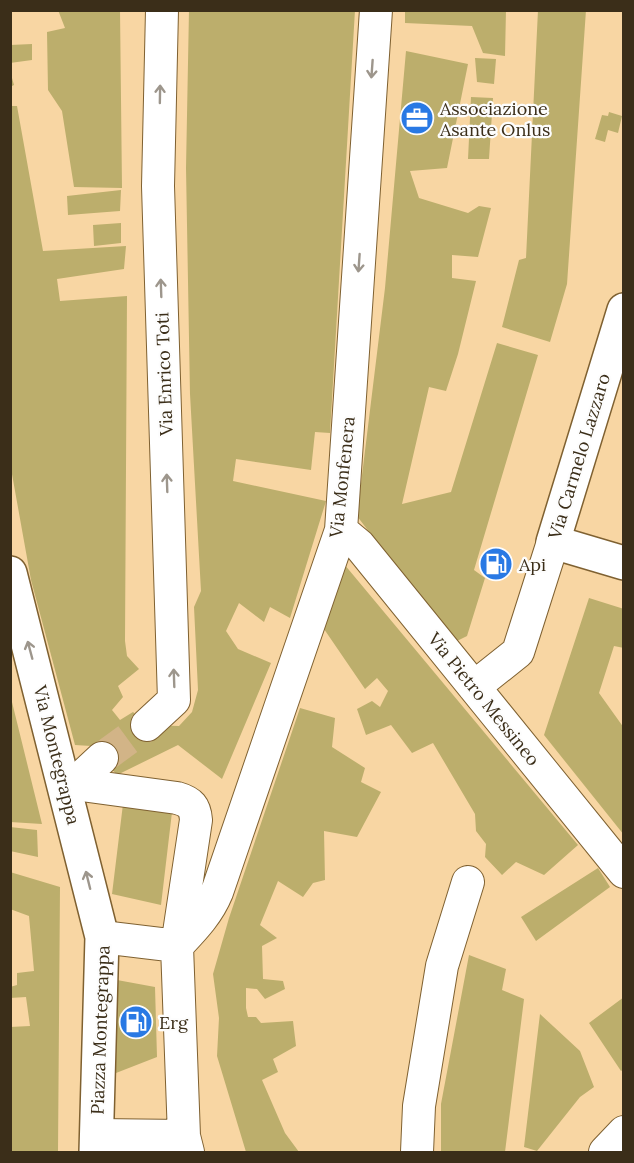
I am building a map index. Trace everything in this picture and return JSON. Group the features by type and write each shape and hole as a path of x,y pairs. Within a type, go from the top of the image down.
{"street":[{"name":"Via Enrico Toti","path":"147,725 174,700 158,186 162,10"},
{"name":"Via Monfenera","path":"177,946 211,906 217,892 341,530 376,10"},
{"name":"Via Carmelo Lazzaro","path":"474,687 518,652 553,542 611,383 624,310"},
{"name":"Via Pietro Messineo","path":"341,530 359,545 624,872"},
{"path":"553,542 624,563"},
{"name":"Via Montegrappa","path":"10,573 70,787 102,937"},
{"path":"70,787 102,759"},
{"path":"70,787 177,798 191,804 196,820 177,946"},
{"path":"417,1152 419,1106 442,966 468,882"},
{"name":"Piazza Montegrappa","path":"102,937 177,946 186,1144 97,1144 102,937"},
{"path":"605,1152 624,1132"}],"building":[{"path":"58,10 120,10 122,188 74,187 62,111 48,90 47,32 65,28"},
{"path":"189,10 355,10 330,433 315,432 311,470 236,459 233,481 326,501 290,618 270,607 264,622 239,603 226,631 238,649 271,663 222,779 178,745 117,775 91,746 75,745 31,580 10,463 10,106 17,106 43,251 126,246 124,269 57,279 60,301 127,296 125,641 127,656 139,669 118,686 123,697 112,710 120,720 133,712 147,725 179,726 192,712 198,690 194,607 201,591 190,394 186,168"},
{"path":"405,10 506,10 505,56 483,53 472,26 405,23"},
{"path":"538,10 586,10 567,284 550,342 502,327 519,260 526,258"},
{"path":"32,44 32,60 10,63 10,45"},
{"path":"406,51 468,64 447,168 410,171 419,198 468,213 479,206 491,208 478,257 452,255 452,278 476,281 458,354 446,391 429,387 402,504 451,492 497,343 538,355 474,570 485,578 467,636 453,643 357,516 385,288"},
{"path":"475,58 496,59 494,84 477,82"},
{"path":"10,71 14,85 10,87"},
{"path":"471,97 493,98 489,159 468,159"},
{"path":"609,112 622,116 618,133 608,130 605,142 595,139 602,115 608,116"},
{"path":"121,190 120,211 68,215 67,196"},
{"path":"121,223 121,243 94,246 93,225"},
{"path":"344,564 578,845 544,875 516,862 502,875 485,857 486,844 476,831 475,814 433,743 412,753 391,725 366,735 357,709 372,701 380,707 388,691 377,678 365,689 324,629"},
{"path":"589,598 624,609 624,648 614,646 599,693 624,728 624,835 544,735"},
{"path":"11,698 42,824 10,822"},
{"path":"300,708 335,718 332,747 365,768 361,782 381,792 357,837 324,831 325,880 313,883 303,897 278,881 260,925 277,938 262,946 263,979 283,981 285,989 265,999 257,989 246,988 246,1008 248,1017 256,1017 261,1023 293,1021 296,1046 273,1059 278,1072 262,1080 285,1133 299,1152 246,1152 217,1056 219,1018 213,974 229,918"},
{"path":"123,804 172,812 161,905 112,894"},
{"path":"10,827 37,830 38,857 10,851"},
{"path":"598,868 610,887 536,941 521,917"},
{"path":"10,872 60,887 58,1152 10,1152 10,1027 30,1026 26,997 10,998 10,987 17,985 17,973 34,971 29,916 10,909"},
{"path":"469,955 506,969 502,990 524,999 505,1152 441,1152 441,1104"},
{"name":"Erg","path":"117,980 155,987 157,1057 116,1073"},
{"path":"624,997 624,1069 621,1071 589,1023"},
{"path":"540,1014 580,1051 594,1087 580,1097 537,1151 524,1147"}],"tunnel":[{"path":"102,758 147,725"}],"place":[{"name":"Associazione Asante Onlus","path":"417,118"},
{"name":"Api","path":"496,564"},
{"name":"Erg","path":"136,1022"}]}
